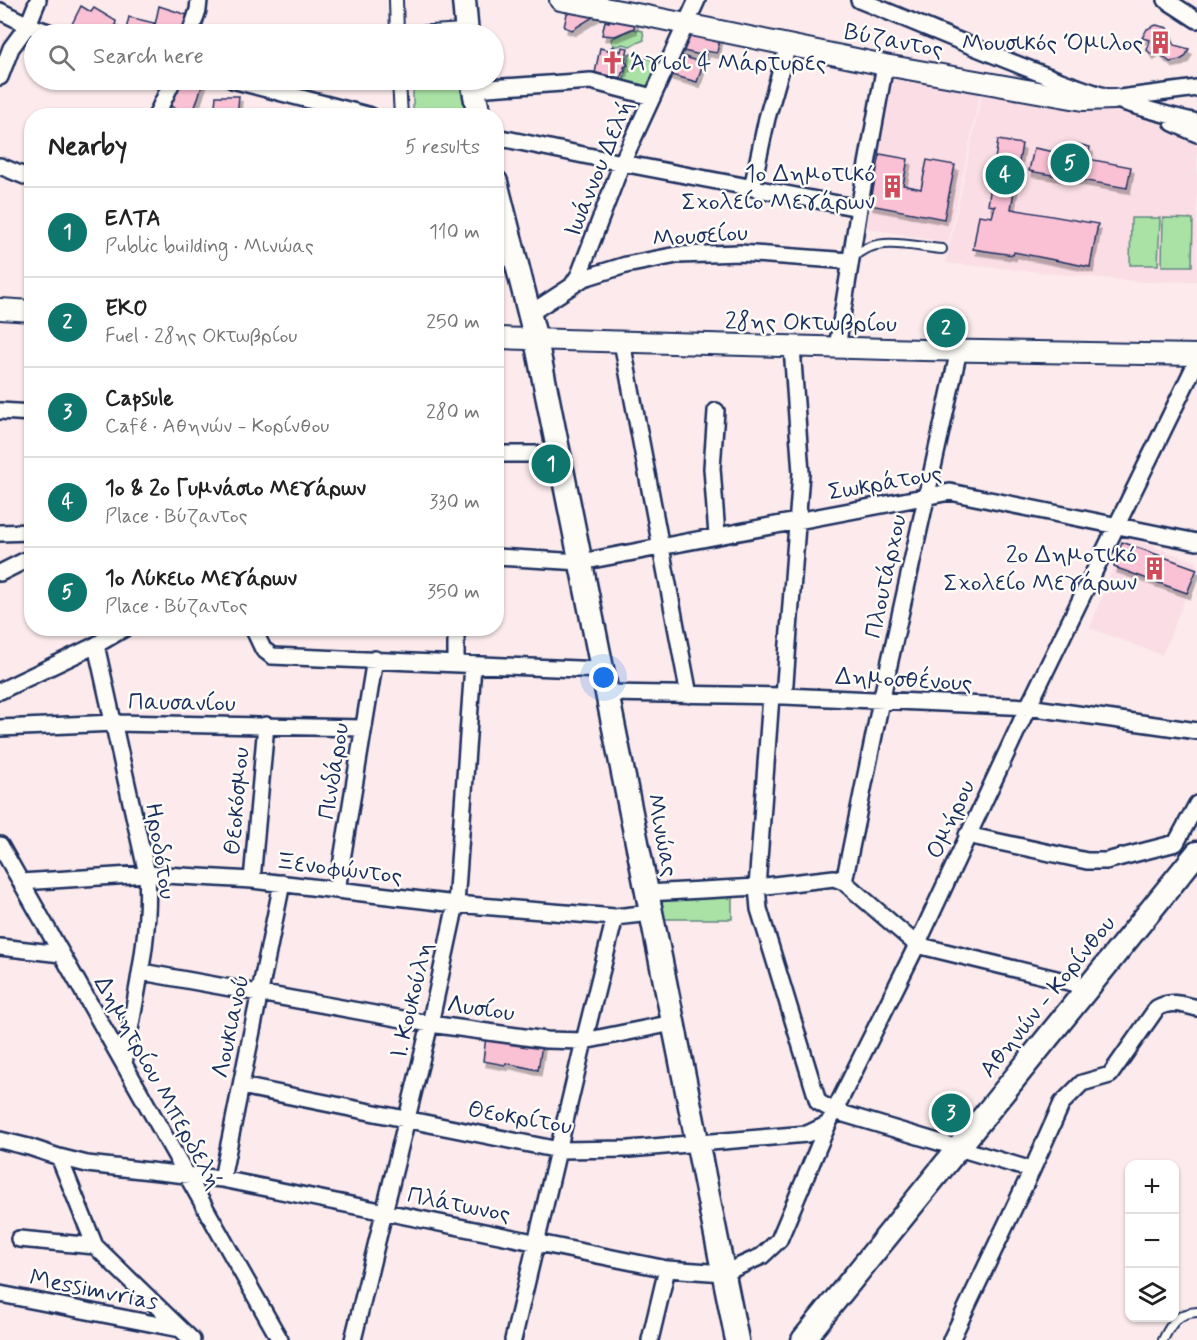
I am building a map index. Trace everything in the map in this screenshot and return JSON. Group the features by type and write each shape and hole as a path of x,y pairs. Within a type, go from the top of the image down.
{"main road":[{"path":"464,0 466,24"},
{"path":"474,90 478,108"},
{"name":"Μινώας","path":"504,214 536,340 737,1340"},
{"name":"Αθηνών - Κορίνθου","path":"803,1340 1196,855"}],"street":[{"path":"28,24 38,0"},
{"path":"193,24 199,0"},
{"path":"396,0 397,24"},
{"name":"Βύζαντος","path":"560,0 885,66 1083,100 1114,99"},
{"name":"Ιωάννου Δελή","path":"571,287 579,275 621,163 697,0"},
{"path":"859,0 1014,63 1114,99 1197,122"},
{"path":"1166,0 1197,20"},
{"path":"0,11 26,24"},
{"path":"0,77 11,48 24,30"},
{"path":"752,188 767,118 788,45"},
{"path":"837,348 859,208 885,66"},
{"path":"504,83 591,81 652,97"},
{"path":"1114,99 1197,88"},
{"path":"160,108 168,90"},
{"path":"261,90 314,108"},
{"path":"400,90 401,108"},
{"path":"1143,108 1197,134"},
{"path":"504,139 859,208"},
{"path":"0,166 24,176"},
{"name":"Μουσείου","path":"529,314 584,278 626,266 688,254 740,253 850,261"},
{"path":"0,309 24,310"},
{"name":"28ης Οκτωβρίου","path":"504,338 837,348 931,345 1197,355"},
{"path":"622,342 689,695"},
{"name":"Πλουτάρχου","path":"843,882 957,346"},
{"path":"792,347 801,467 799,520 757,887 759,909 818,1102 831,1118 958,1148 1032,1170"},
{"name":"Ομήρου","path":"724,1273 762,1256 779,1240 831,1118 1197,361"},
{"path":"0,411 24,412"},
{"path":"716,411 712,468 717,536"},
{"path":"504,454 559,453"},
{"name":"Σωκράτους","path":"504,557 581,562 926,495 957,493 1197,542"},
{"path":"0,533 24,532"},
{"path":"0,573 24,561"},
{"path":"0,691 111,636"},
{"path":"257,636 263,649 272,656 602,670"},
{"path":"456,636 456,664"},
{"name":"Ηροδότου","path":"96,645 147,874 149,903 142,972 124,1064"},
{"name":"Πινδάρου","path":"337,890 375,659"},
{"name":"Ι. Κουκούλη","path":"353,1340 405,1118 430,1024 456,904 473,665"},
{"name":"Δημοσθένους","path":"607,693 778,696 1028,707 1197,731"},
{"name":"Παυσανίου","path":"0,728 115,723 363,728"},
{"name":"Θεοκόσμου","path":"252,880 266,725"},
{"path":"967,835 1087,861 1106,861 1176,843 1197,804"},
{"name":"Δημητρίου Μπερδελή","path":"0,846 280,1340"},
{"name":"Ξενοφώντος","path":"21,882 147,874 252,880 456,904 615,917 649,903 826,877 843,882"},
{"path":"843,882 916,945 1089,987"},
{"name":"Λουκιανού","path":"222,1179 282,883"},
{"path":"513,1340 615,917"},
{"path":"0,947 61,954"},
{"name":"Λυσίου","path":"142,972 430,1024 546,1040 584,1041 674,1023"},
{"path":"951,1340 1062,1103 1074,1088 1082,1083 1110,1075 1157,1008 1165,1003 1176,1003 1197,1008"},
{"name":"Θεοκρίτου","path":"241,1086 559,1150 628,1149 807,1134 831,1118"},
{"name":"Πλάτωνος","path":"0,1140 87,1164 222,1179 667,1269 724,1273"},
{"path":"59,1157 95,1246 192,1340"},
{"path":"19,1239 95,1246"},
{"path":"650,1340 667,1269"},
{"name":"Messimvrias","path":"0,1293 180,1329"}],"lane":[{"path":"850,261 861,249 882,244 942,249"},
{"path":"1163,1340 1174,1319 1189,1312 1197,1312"}],"shaded area":[{"path":"893,69 981,89 948,243 862,227"},
{"path":"983,88 1146,116 1197,142 1197,281 1146,282 946,263"},
{"path":"1125,537 1197,562 1197,569 1162,655 1090,628"}],"green space":[{"path":"633,29 643,31 644,40 630,46 613,45 611,39"},
{"path":"629,54 660,61 648,90 623,83"},
{"path":"413,90 464,90 468,108 413,108"},
{"path":"1131,218 1160,218 1158,265 1130,265"},
{"path":"1163,218 1193,219 1192,266 1162,266"},
{"path":"659,897 732,897 732,919 663,919"}],"building":[{"path":"569,5 603,11 572,30 564,27"},
{"path":"81,6 91,12 94,8 116,21 115,24 72,24"},
{"path":"159,6 190,16 187,24 155,24"},
{"path":"612,13 636,18 634,28 615,36 602,35 605,21 609,22"},
{"path":"129,17 154,23 154,24 127,24"},
{"name":"Μουσικός Όμιλος","path":"1156,25 1168,28 1174,45 1189,49 1185,57 1170,62 1157,49 1151,54 1147,50 1150,40 1142,38 1147,29"},
{"path":"689,26 720,35 717,53 706,51 705,56 679,50"},
{"name":"Άγιοι 4 Μάρτυρες","path":"613,46 621,52 622,47 628,48 625,61 628,65 624,67 625,71 621,78 595,73 600,48 608,50"},
{"path":"676,54 703,63 697,82 668,74"},
{"path":"172,90 201,90 195,108 175,108 166,104"},
{"path":"216,96 239,96 238,108 215,108"},
{"path":"998,140 1022,144 1011,209 1098,224 1090,267 1014,252 1013,255 973,249 979,215 992,217 995,206 988,205"},
{"path":"1077,144 1090,147 1088,159 1131,167 1127,188 1029,171 1034,148 1075,156"},
{"name":"1ο Δημοτικό Σχολείο Μεγάρων","path":"880,154 908,159 903,185 921,189 927,160 955,165 944,219 870,205"},
{"name":"2ο Δημοτικό Σχολείο Μεγάρων","path":"1122,542 1197,569 1187,593 1114,567"},
{"path":"486,1037 542,1045 538,1070 483,1061"}],"place":[{"name":"Μουσικός Όμιλος","path":"1161,42"},
{"name":"Άγιοι 4 Μάρτυρες","path":"612,62"},
{"name":"1ο Λύκειο Μεγάρων","path":"1070,163"},
{"name":"1ο & 2ο Γυμνάσιο Μεγάρων","path":"1005,175"},
{"name":"1ο Δημοτικό Σχολείο Μεγάρων","path":"893,187"},
{"name":"EKO","path":"946,328"},
{"name":"ΕΛΤΑ","path":"551,464"},
{"name":"2ο Δημοτικό Σχολείο Μεγάρων","path":"1155,568"},
{"name":"Capsule","path":"951,1113"}]}
